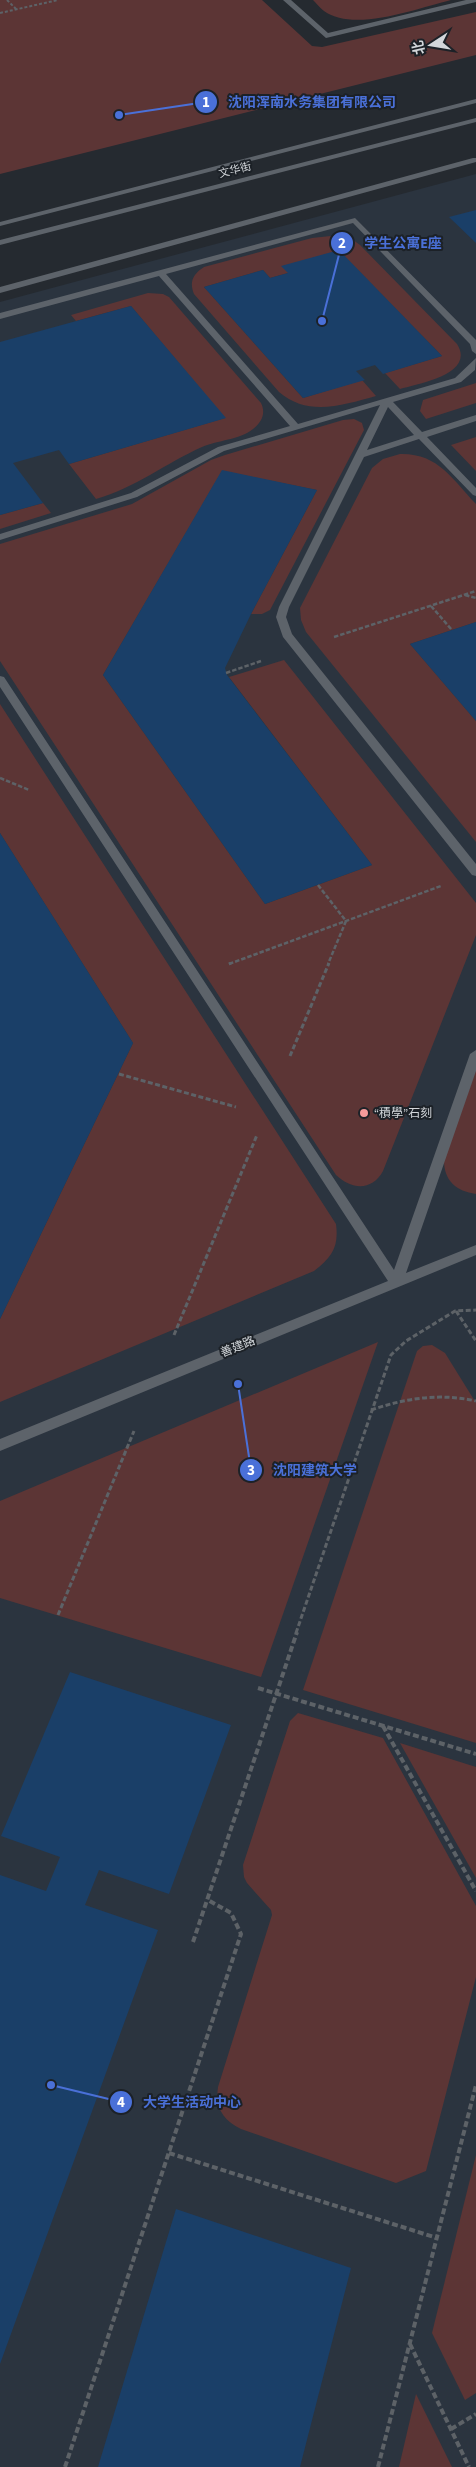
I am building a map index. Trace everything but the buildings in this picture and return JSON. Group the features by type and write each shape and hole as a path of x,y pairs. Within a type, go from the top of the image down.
{"street":[{"path":"287,0 326,36 475,0"},
{"name":"文华街","path":"0,224 476,101"},
{"name":"文华街","path":"0,243 476,120"},
{"path":"0,290 476,160"},
{"path":"0,316 356,220 474,343 476,351"},
{"path":"160,272 296,427"},
{"path":"0,537 134,495 221,450 458,380 471,370 476,361"},
{"path":"387,401 476,493"},
{"path":"387,401 284,607 281,617 287,635 476,872"},
{"path":"360,455 476,418"},
{"path":"0,679 396,1283"},
{"path":"396,1283 476,1054"},
{"name":"善建路","path":"0,1445 476,1250"}],"path":[{"path":"7,0 16,10"},
{"path":"0,13 58,0"},
{"path":"226,673 476,591"},
{"path":"464,595 476,598"},
{"path":"431,606 452,630"},
{"path":"195,977 448,883"},
{"path":"318,885 346,921"},
{"path":"58,1615 346,921"},
{"path":"119,1074 265,1115"},
{"path":"193,1942 391,1354 406,1341 456,1311 476,1310"},
{"path":"456,1311 476,1341"},
{"path":"371,1410 419,1396 446,1395 476,1401"},
{"path":"258,1688 476,1754"},
{"path":"382,1726 476,1891"},
{"path":"65,2467 241,1934 230,1913 208,1900"},
{"path":"378,2467 476,2085"},
{"path":"169,2152 437,2238"},
{"path":"410,2344 469,2467"},
{"path":"451,2429 476,2414"}],"shaded area":[{"path":"0,0 262,0 312,46 322,47 476,12 476,55 0,174"},
{"path":"313,0 451,0 386,17 352,20 337,17 324,11"},
{"path":"476,174 476,2467 0,2467 0,302"},
{"path":"340,235 349,237 360,245 457,344 461,354 459,363 452,370 442,376 400,389 385,373 442,356 339,251 288,273 270,278 263,270 204,287 303,398 362,380 376,396 326,407 314,407 290,400 279,392 194,294 193,279 197,272 204,267 312,238"},
{"path":"148,293 163,294 169,297 261,403 262,417 256,426 247,433 202,447 137,482 96,499 69,464 225,418 131,306 76,321 71,315"},
{"path":"476,383 476,403 426,419 420,411 423,400"},
{"path":"354,419 362,423 364,430 270,610 262,614 251,614 317,490 222,471 103,675 265,904 372,865 229,677 284,660 476,903 476,935 383,1171 373,1182 361,1186 349,1184 336,1175 0,661 0,544 132,504 211,460 225,455 343,420"},
{"path":"476,437 476,471 451,445"},
{"path":"400,454 425,458 434,463 443,469 476,504 476,622 410,644 476,721 476,842 306,632 301,620 300,608 372,468 383,459"},
{"path":"43,503 51,513 0,529 0,515"},
{"path":"0,704 336,1224 337,1232 333,1251 314,1271 0,1402 0,1319 133,1043 0,833"},
{"path":"476,1070 476,1194 469,1193 452,1184 446,1174 444,1160"},
{"path":"378,1342 261,1677 0,1598 0,1501"},
{"path":"432,1345 445,1353 476,1403 476,1743 303,1690 417,1351 423,1346"},
{"path":"298,1713 383,1738 476,1906 476,1977 426,2171 396,2183 241,2129 229,2122 219,2107 218,2087 272,1915 271,1910 247,1883 244,1877 243,1865 290,1721"},
{"path":"400,1743 476,1767 476,1878"},
{"path":"476,2155 476,2393 465,2400 432,2333"},
{"path":"416,2394 452,2467 399,2467"}],"place":[{"name":"沈阳浑南水务集团有限公司","path":"119,115"},
{"name":"学生公寓E座","path":"322,321"},
{"name":"“積學”石刻","path":"364,1113"},
{"name":"沈阳建筑大学","path":"238,1384"},
{"name":"大学生活动中心","path":"51,2085"}]}
